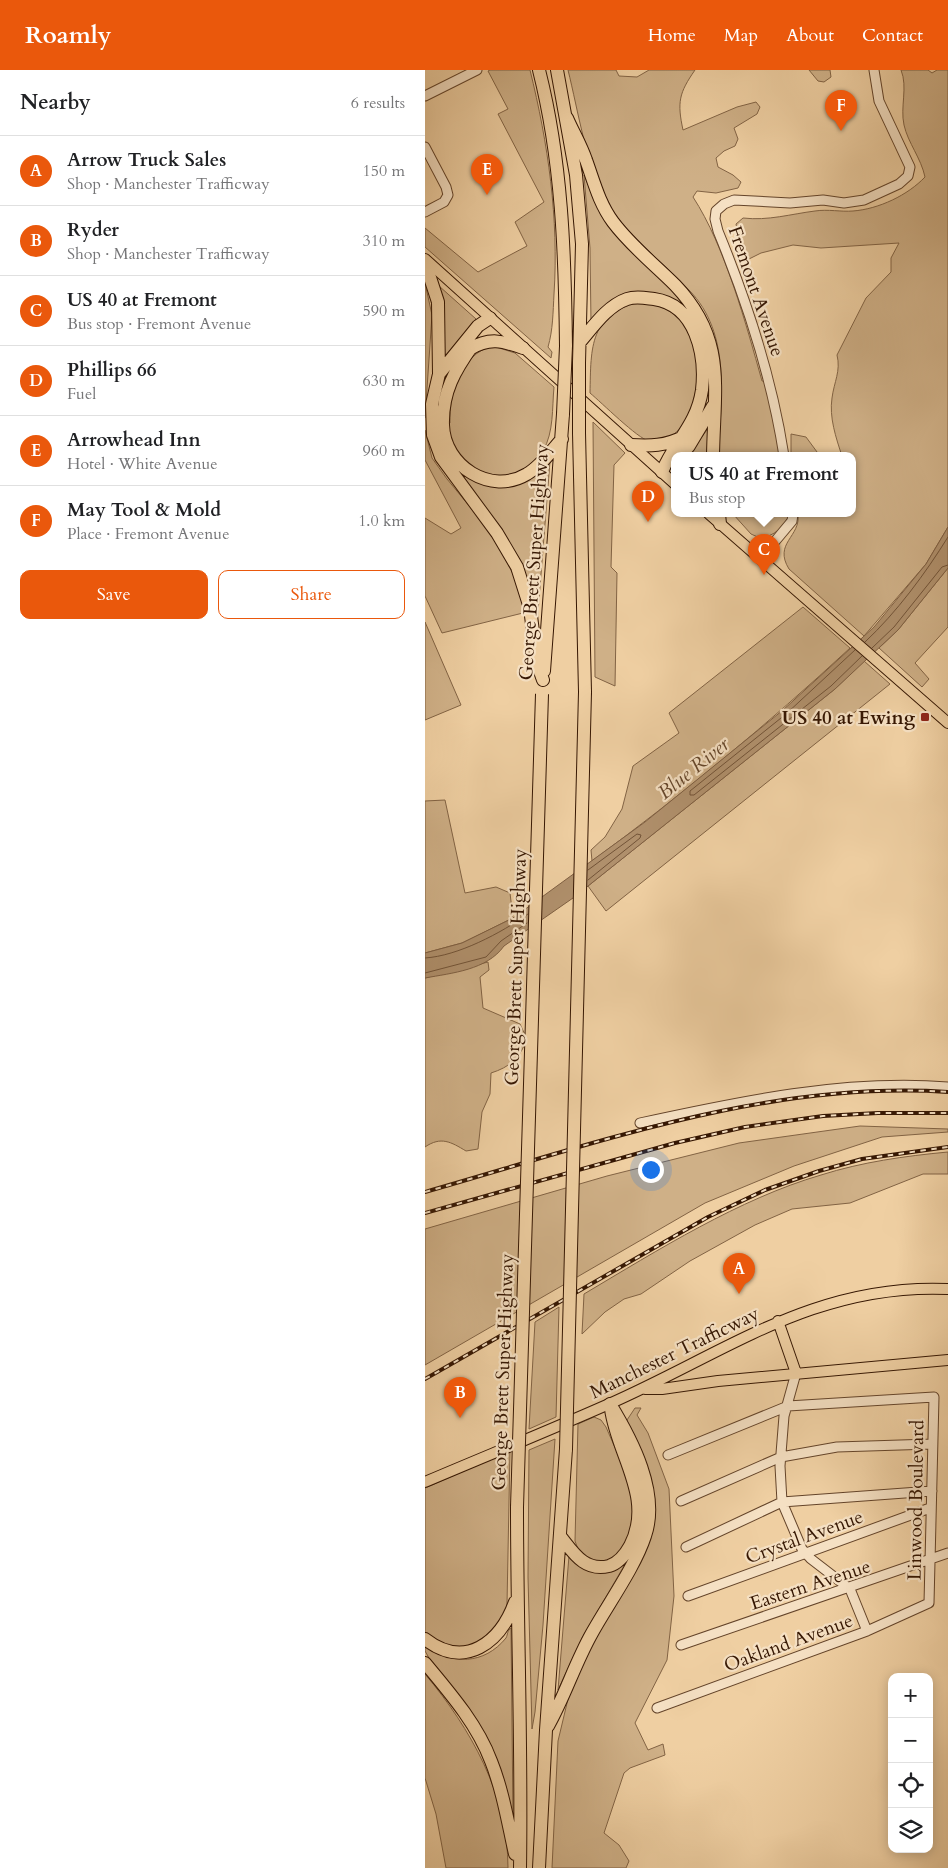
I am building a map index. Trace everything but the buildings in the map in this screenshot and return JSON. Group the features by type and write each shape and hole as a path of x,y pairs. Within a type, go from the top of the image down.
{"highway":[{"name":"George Brett Super Highway","path":"519,1868 522,1768 517,1597 517,1507 542,694 562,439 566,346 565,244 556,152 549,110 539,70"},
{"name":"George Brett Super Highway","path":"539,1868 545,1730 567,1448 585,692 579,433 582,244 576,175 557,70"},
{"path":"567,118 586,158 600,201 613,222 632,244 688,299 707,331 715,370 713,452"},
{"path":"425,260 438,302 439,374 432,404 436,447 448,469 497,533 517,567 530,608 535,635 537,663 543,680"},
{"path":"580,342 616,304 629,298 659,300 674,307 695,331 702,350 702,392 695,416 685,436 673,452"},
{"path":"439,374 478,326 490,318"},
{"path":"490,318 455,369 447,388 443,427 446,442 457,461 469,472 487,481 513,481 536,468 562,439"},
{"path":"470,349 479,343 501,340 523,348"},
{"path":"684,452 714,403"},
{"path":"631,445 655,446 671,443 685,436"},
{"path":"662,472 671,454"},
{"path":"662,472 671,464"},
{"path":"561,1536 579,1560 590,1566 601,1568 619,1561 633,1541 638,1521 638,1494 613,1428 610,1404"},
{"path":"545,1730 563,1700 590,1636 641,1546 649,1522 649,1500 645,1481 621,1421 610,1404"},
{"path":"425,1639 437,1649 452,1653 479,1649 490,1641 502,1628 517,1597"},
{"path":"425,1663 465,1712 491,1760 505,1805 519,1868"}],"main road":[{"path":"425,260 671,480"},
{"path":"719,519 807,600 948,723"},
{"name":"Manchester Trafficway","path":"425,1482 610,1404 778,1321 820,1305 881,1292 948,1289"},
{"path":"778,1321 797,1373"},
{"path":"641,1389 663,1389 718,1380 948,1360"}],"street":[{"path":"425,96 477,70"},
{"name":"Fremont Avenue","path":"783,452 775,398 747,306 718,231 715,219 716,211 724,204 734,200 790,203 823,200 844,203 864,200 899,184 908,176 909,167 879,100 874,70"},
{"path":"425,147 446,187 448,195 444,202 425,212"},
{"path":"761,558 792,521 793,517"},
{"path":"640,1123 743,1101 795,1093 877,1087 948,1087"},
{"path":"797,1373 784,1416 779,1485 782,1502 789,1523 804,1553 849,1589 867,1631"},
{"name":"Linwood Boulevard","path":"788,1406 933,1397 929,1604"},
{"path":"668,1455 788,1406"},
{"path":"681,1501 781,1457 837,1447 932,1444"},
{"path":"686,1547 782,1502 932,1491"},
{"name":"Crystal Avenue","path":"688,1596 930,1508"},
{"name":"Eastern Avenue","path":"681,1645 849,1589 948,1553"},
{"name":"Oakland Avenue","path":"657,1708 867,1631 929,1604"}],"shaded area":[{"path":"530,70 542,125 551,181 555,238 553,321 548,347 552,352 551,358 425,247 425,228 478,272 527,246 515,222 544,202 498,114 508,109 488,71"},
{"path":"568,70 616,70 619,76 637,77 649,70 695,70 681,98 680,112 683,130 737,107 756,102 760,107 757,114 734,128 738,139 735,146 724,151 716,158 718,167 741,182 738,188 716,193 697,191 693,197 715,238 725,262 742,311 762,381 766,381 779,452 718,452 721,368 718,347 712,327 703,307 689,290 636,239 608,204 594,174"},
{"path":"809,70 830,70 831,77 824,82 818,81"},
{"path":"901,70 928,70 932,73 937,70 948,70 948,527 926,564 864,636 789,569 784,553 796,529 798,517 856,517 856,452 841,452 831,413 838,371 837,355 866,298 891,272 891,258 899,243 821,248 793,245 761,253 749,259 743,258 736,224 743,218 770,218 820,210 863,210 892,200 918,184 925,177 921,163 908,138 904,125 903,77"},
{"path":"584,175 601,215 691,309 699,330 641,292 591,324 590,248"},
{"path":"425,283 432,315 425,418"},
{"path":"439,286 476,319 441,361"},
{"path":"643,301 671,312 685,325 692,339 696,356 697,376 695,396 689,414 679,429 666,439 649,441 628,427 590,393 593,347 603,323 612,314"},
{"path":"493,346 515,353 554,387 551,428 547,444 528,468 507,476 484,474 465,462 453,445 448,425 450,423 454,388 465,366 472,357 482,350"},
{"path":"593,422 625,453 614,465 611,567 617,573 615,686 595,677"},
{"path":"709,427 707,452 691,452"},
{"path":"425,430 432,458 494,536 519,586 527,612 442,633 425,596 425,518 451,534 461,528 425,460"},
{"path":"791,434 806,437 817,452 791,452"},
{"path":"550,461 537,625 531,599 452,462 460,471 529,480"},
{"path":"736,517 788,517 785,523 770,536 760,538 751,534"},
{"path":"948,568 948,627 915,663 929,679 922,687 879,648 898,630"},
{"path":"803,607 850,648 724,758 659,811 592,861 591,850 605,837 622,809 633,766 679,733 669,713"},
{"path":"425,622 461,705 425,720"},
{"path":"864,661 890,684 606,911 588,886 835,689"},
{"path":"445,800 465,893 496,887 510,893 513,918 462,943 425,953 425,801"},
{"path":"488,962 489,970 480,977 483,1008 520,1024 527,1039 518,1057 504,1068 491,1073 490,1094 482,1112 478,1149 466,1151 451,1143 441,1141 425,1147 425,978"},
{"path":"860,1126 948,1129 948,1132 882,1137 794,1166 705,1203 425,1365 425,1229 607,1176 739,1143"},
{"path":"948,1152 948,1174 923,1174 850,1203 792,1209 755,1225 690,1261 641,1294 624,1299 605,1312 582,1334 584,1294 670,1243 729,1212 790,1185 836,1170 884,1160"},
{"path":"559,1307 556,1417 529,1429 535,1322"},
{"path":"635,1408 641,1408 637,1415 648,1433 669,1489 674,1596 667,1660 635,1723 648,1750 663,1744 665,1755 630,1768 624,1773 604,1833 619,1845 629,1861 626,1868 552,1868 558,1741 568,1699 585,1657 644,1554 627,1420"},
{"path":"594,1417 601,1420 606,1427 625,1470 633,1500 631,1530 624,1545 611,1559 598,1561 592,1561 578,1549 575,1541 578,1424"},
{"path":"555,1439 543,1625 532,1729 528,1577 529,1450"},
{"path":"510,1451 507,1604 504,1617 484,1642 454,1649 425,1634 425,1488"},
{"path":"569,1556 582,1568 628,1559 582,1638 558,1690"},
{"path":"511,1628 513,1817 508,1796 425,1651 425,1646 446,1657 467,1659 478,1657 497,1647 506,1638"},
{"path":"425,1674 457,1717 484,1764 501,1814 508,1868 446,1868 436,1814 425,1778"}],"water":[{"name":"Blue River","path":"948,527 948,568 898,630 835,689 573,898 504,946 497,954 479,965 468,969 425,978 425,953 462,943 513,918 645,822 783,710 874,627 926,564"}],"railway":[{"path":"425,1192 618,1136 748,1106 815,1096 881,1091 948,1092"},
{"path":"425,1213 675,1143 745,1127 823,1116 878,1113 948,1113"},
{"path":"425,1379 708,1217 765,1190 819,1171 862,1159 948,1147"}],"place":[{"name":"May Tool & Mold","path":"841,131"},
{"name":"Arrowhead Inn","path":"487,195"},
{"name":"Phillips 66","path":"648,522"},
{"name":"US 40 at Fremont","path":"764,575"},
{"name":"US 40 at Ewing","path":"925,717"},
{"name":"Arrow Truck Sales","path":"739,1294"},
{"name":"Ryder","path":"460,1418"}]}
